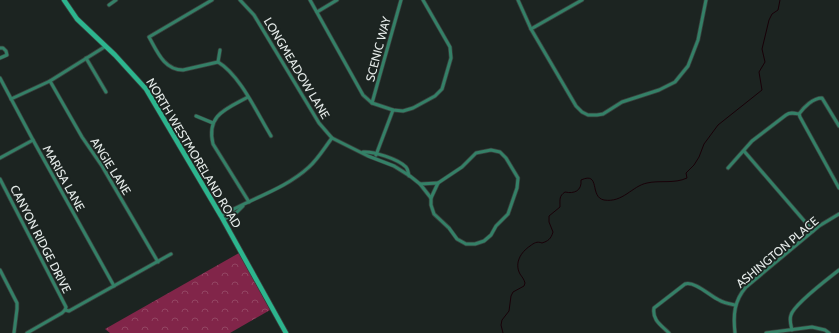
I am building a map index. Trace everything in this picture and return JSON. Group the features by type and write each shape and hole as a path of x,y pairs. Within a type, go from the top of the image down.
{"main road":[{"name":"NORTH WESTMORELAND ROAD","path":"64,0 77,19 106,46 146,89 222,218 286,333"}],"street":[{"path":"109,5 116,0"},
{"path":"212,0 149,37 164,62 173,68 183,70 218,62 226,67 248,97 271,136"},
{"name":"LONGMEADOW LANE","path":"240,0 254,15 319,123 332,138 394,166 420,184 431,198"},
{"path":"310,0 364,95 372,103 393,110 403,111 413,108 435,96 442,89 451,58 450,47 423,0"},
{"path":"316,12 337,0"},
{"name":"SCENIC WAY","path":"372,103 401,0"},
{"path":"518,0 531,29 576,106 588,115 603,114 622,102 659,90 675,82 688,66 698,40 706,0"},
{"path":"531,29 582,0"},
{"path":"11,99 50,81 106,46"},
{"path":"0,48 3,48 6,51 7,55 0,58"},
{"path":"218,62 220,50"},
{"path":"86,58 106,92"},
{"name":"MARISA LANE","path":"0,78 114,286"},
{"name":"ANGIE LANE","path":"50,81 82,137 102,166 158,262"},
{"path":"248,97 226,109 218,116 213,123 211,134 214,144 249,202"},
{"path":"800,116 808,104 817,98 822,98 839,126"},
{"path":"374,158 393,110"},
{"path":"728,168 752,141 786,114 790,113 800,116 839,188"},
{"path":"196,116 213,123"},
{"path":"222,218 235,208 243,206 271,192 301,174 311,166 332,138"},
{"path":"0,158 33,140"},
{"path":"420,184 438,183 462,167 476,153 492,150 500,152 506,158 518,178 517,188 508,214 496,226 491,235 484,241 474,244 466,244 457,239 449,228 434,214 431,205 431,198 438,183"},
{"name":"LONGMEADOW LANE","path":"363,152 369,151 376,153 404,165 410,176"},
{"path":"744,151 813,231"},
{"name":"CANYON RIDGE DRIVE","path":"0,179 65,309"},
{"name":"ASHINGTON PLACE","path":"735,333 735,306 741,292 819,226 839,214"},
{"path":"27,333 65,309 69,311 171,254"},
{"path":"0,270 17,303 14,333"},
{"path":"792,330 790,316 793,310 818,286 839,270"},
{"path":"669,333 654,319 654,308 675,291 689,283 721,301 735,306"},
{"path":"766,333 812,327 825,330 829,333"}],"green space":[{"path":"239,253 270,310 230,333 110,333 105,329"}],"waterway":[{"path":"503,333 501,325 502,320 509,311 511,296 513,292 524,286 525,283 518,270 519,258 524,251 533,244 537,242 542,243 550,238 553,232 549,222 549,216 560,207 560,198 563,193 577,191 580,187 581,180 587,178 591,179 593,182 600,198 604,200 611,200 622,197 637,187 647,183 677,181 687,178 686,173 694,165 704,144 718,125 762,90 759,72 765,62 762,49 769,20 772,14 778,10 780,0"}]}
